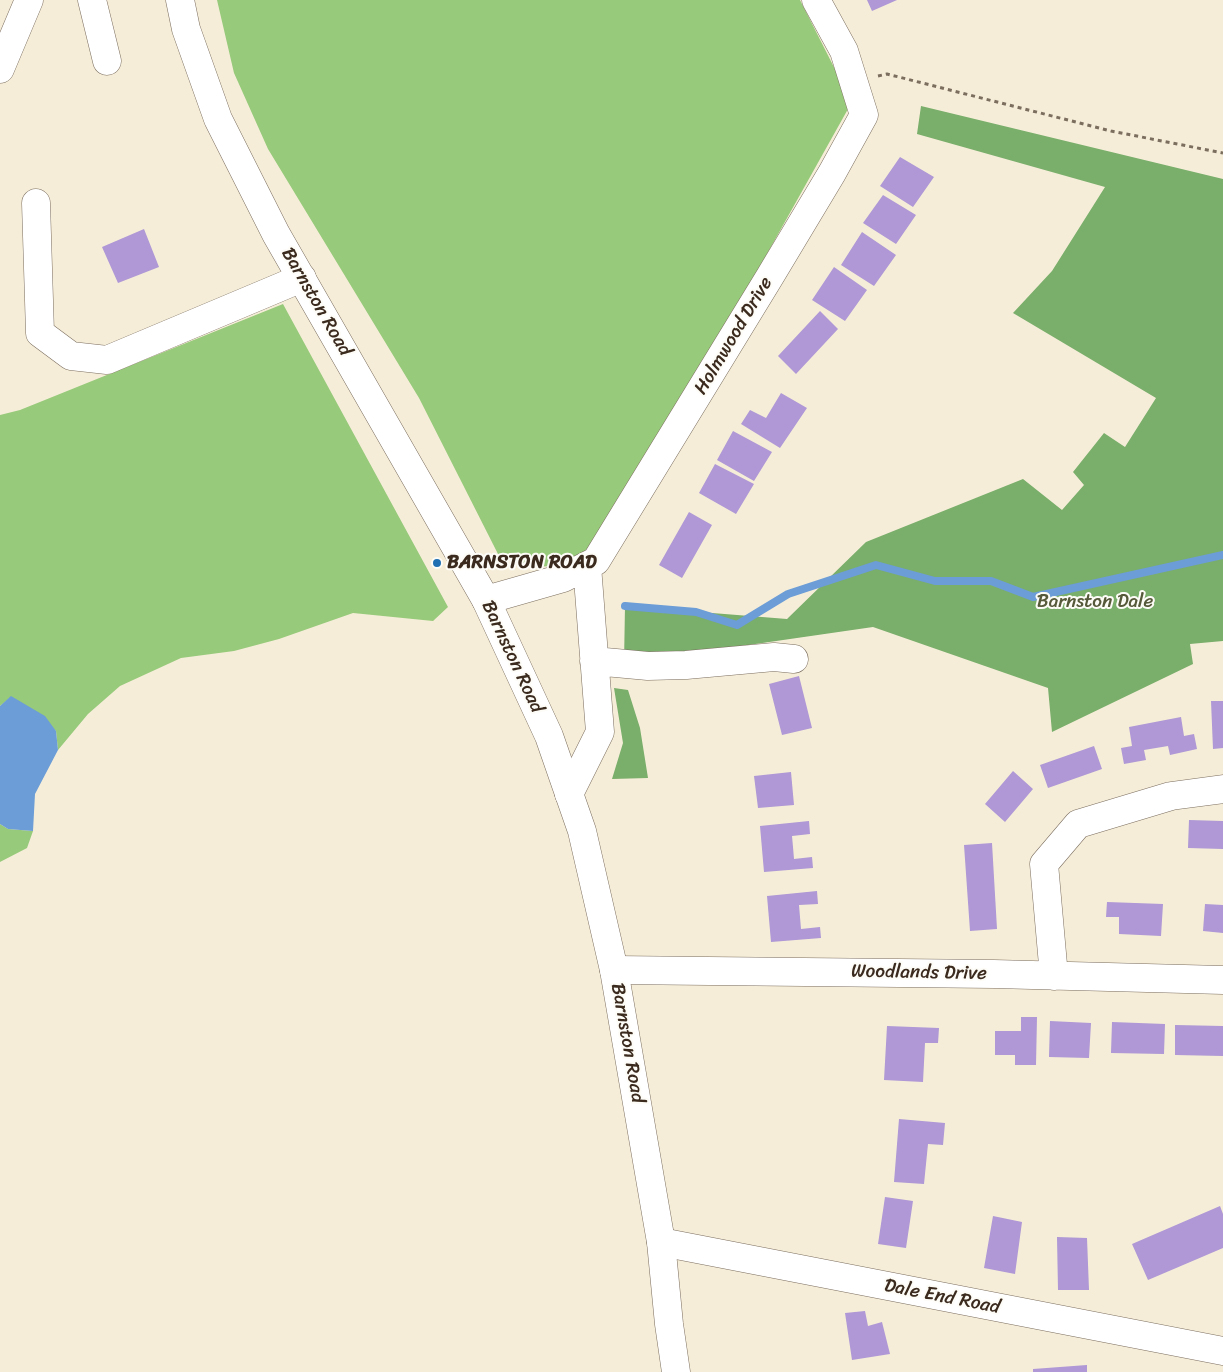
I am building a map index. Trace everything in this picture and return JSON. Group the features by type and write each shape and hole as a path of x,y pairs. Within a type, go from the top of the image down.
{"street":[{"path":"0,69 29,0"},
{"path":"92,0 107,61"},
{"name":"Barnston Road","path":"180,0 186,29 218,118 276,234 486,600 549,736 582,831 614,970 661,1242 668,1324 676,1372"},
{"name":"Holmwood Drive","path":"486,600 563,578 596,562 774,270 864,116 844,51 816,0"},
{"path":"36,203 40,333 71,356 107,360 302,278"},
{"path":"569,794 600,732 587,566"},
{"path":"594,661 648,666 686,665 774,657 794,659"},
{"path":"1054,976 1044,864 1078,824 1171,796 1223,789"},
{"name":"Woodlands Drive","path":"614,970 994,974 1223,980"},
{"name":"Dale End Road","path":"661,1242 1223,1351"}],"path":[{"path":"853,81 887,74 1110,132 1223,153"}],"green space":[{"path":"217,0 800,0 843,85 848,109 602,549 557,566 525,567 498,554 419,398 268,149 234,73"},
{"name":"Barnston Dale","path":"921,106 1223,179 1223,641 1190,644 1193,664 1052,732 1048,688 873,627 624,663 625,606 787,619 866,542 1023,479 1062,510 1084,485 1073,472 1104,433 1125,447 1156,398 1013,313 1052,271 1105,187 917,134"},
{"path":"283,304 448,607 433,621 353,613 279,639 234,651 181,658 120,686 88,714 58,750 56,731 11,697 0,706 0,415 20,410"},
{"path":"614,688 628,690 640,728 648,778 612,779 623,743"},
{"path":"0,824 8,829 33,831 27,848 0,862"}],"water":[{"path":"11,696 45,716 56,731 58,750 35,794 33,831 8,829 0,824 0,706"}],"building":[{"path":"867,0 897,0 872,11"},
{"path":"900,157 934,177 913,207 880,186"},
{"path":"883,195 916,215 896,244 863,223"},
{"path":"144,229 159,267 118,283 102,247"},
{"path":"862,232 896,255 874,286 841,265"},
{"path":"834,267 867,290 845,321 812,300"},
{"path":"820,311 838,329 796,374 778,356"},
{"path":"781,393 807,408 780,448 741,424 750,410 766,418"},
{"path":"733,431 772,452 754,481 717,460"},
{"path":"715,464 754,484 736,514 699,493"},
{"path":"689,512 712,525 682,578 659,565"},
{"path":"799,676 812,728 782,735 769,684"},
{"path":"1211,701 1223,701 1223,748 1213,749"},
{"path":"1181,717 1184,736 1194,734 1197,749 1170,755 1168,746 1144,750 1146,760 1124,764 1121,748 1132,746 1129,727"},
{"path":"1094,746 1102,769 1048,788 1040,765"},
{"path":"1013,771 1033,789 1005,822 985,804"},
{"path":"791,772 794,805 758,808 754,776"},
{"path":"1189,820 1223,821 1223,849 1188,848"},
{"path":"809,821 810,834 792,836 794,859 812,857 813,868 764,872 760,826"},
{"path":"992,843 997,929 970,931 964,845"},
{"path":"817,891 818,904 799,905 801,929 820,927 821,938 771,942 767,896"},
{"path":"1107,902 1163,904 1161,936 1119,934 1119,917 1106,917"},
{"path":"1205,904 1223,905 1223,933 1203,931"},
{"path":"1021,1017 1037,1017 1036,1065 1015,1065 1015,1055 995,1055 995,1031 1021,1031"},
{"path":"1050,1021 1091,1023 1089,1058 1049,1057"},
{"path":"1112,1022 1165,1024 1164,1054 1111,1053"},
{"path":"1175,1025 1223,1026 1223,1056 1175,1055"},
{"path":"887,1026 939,1028 938,1043 925,1043 923,1082 884,1080"},
{"path":"899,1119 945,1123 943,1145 928,1144 924,1184 894,1182"},
{"path":"885,1197 913,1201 906,1248 878,1244"},
{"path":"1220,1206 1223,1214 1223,1248 1148,1280 1132,1244"},
{"path":"993,1216 1022,1222 1015,1274 984,1268"},
{"path":"1057,1237 1087,1238 1089,1290 1058,1290"},
{"path":"865,1311 868,1326 882,1322 890,1354 852,1360 845,1313"},
{"path":"1087,1365 1087,1372 1033,1372 1033,1369"}],"waterway":[{"path":"625,606 696,612 737,625 788,594 876,565 935,581 991,581 1033,597 1223,555"}],"place":[{"name":"BARNSTON ROAD","path":"437,563"}]}
